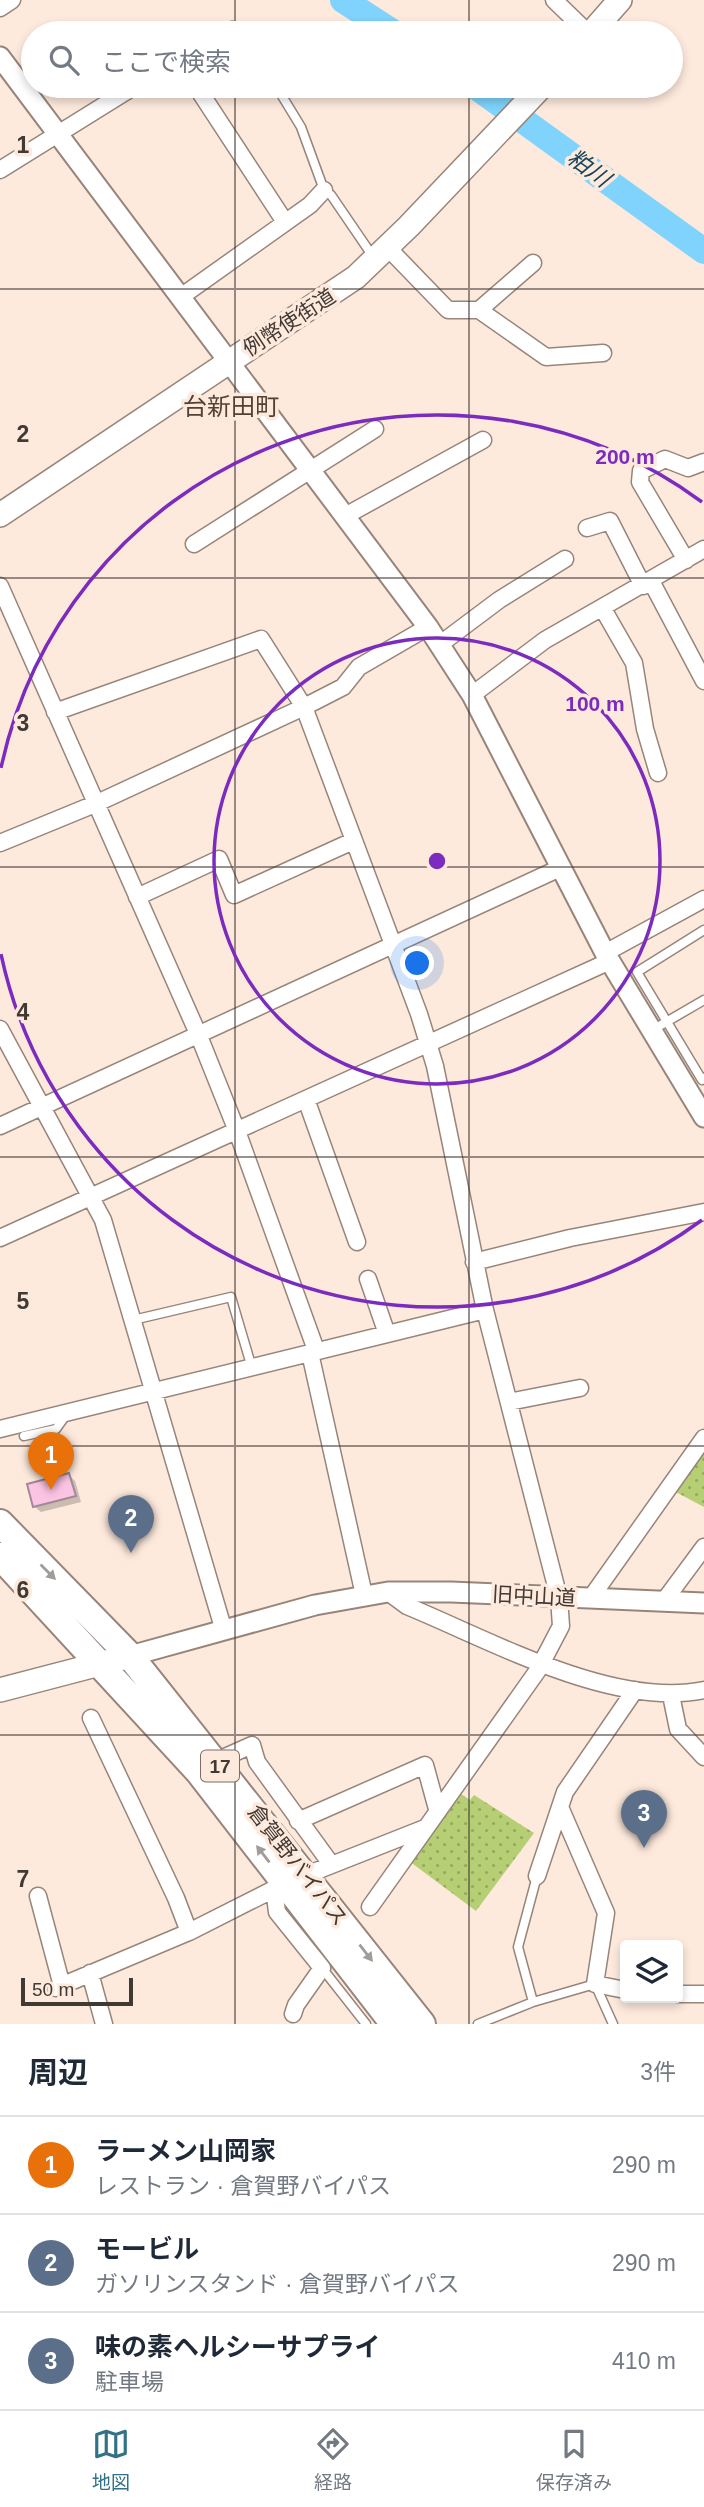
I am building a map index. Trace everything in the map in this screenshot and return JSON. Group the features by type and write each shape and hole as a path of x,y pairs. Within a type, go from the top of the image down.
{"highway":[{"name":"倉賀野バイパス","path":"0,1523 131,1656 216,1761 288,1882 422,2024"},
{"name":"倉賀野バイパス","path":"0,1556 102,1663 199,1772 288,1882 394,2024"}],"main road":[{"path":"600,21 620,0"},
{"name":"例幣使街道","path":"0,514 340,289 382,254 531,98"},
{"path":"0,1690 131,1656"}],"street":[{"path":"0,8 12,0"},
{"path":"554,0 576,21"},
{"path":"0,57 21,85"},
{"path":"30,98 182,296 428,627 472,695 608,957 659,1026 704,1117"},
{"path":"0,170 116,98"},
{"path":"204,98 285,222"},
{"path":"182,296 310,205 324,190"},
{"path":"382,254 448,310 479,310 546,357 603,353"},
{"path":"479,310 533,263"},
{"path":"194,544 375,429"},
{"path":"345,516 483,440"},
{"path":"686,561 640,482 641,471 665,459 688,468 704,462"},
{"path":"587,528 610,522 704,681"},
{"path":"472,695 545,640 704,550"},
{"path":"439,645 499,600 565,559"},
{"path":"0,586 199,1036 237,1131 313,1352 364,1595"},
{"path":"603,609 634,663 645,729 658,773"},
{"path":"0,843 95,804 304,707 343,687 359,667 428,627"},
{"path":"55,712 261,639 304,707 428,1043 485,1310 559,1598 561,1626 541,1663 370,1907"},
{"path":"137,897 219,859 234,895 354,841"},
{"path":"0,1126 560,868"},
{"path":"0,1238 428,1043 608,957 704,899"},
{"path":"0,1029 103,1220 224,1631 131,1656"},
{"path":"306,1099 357,1242"},
{"path":"474,1262 570,1238 704,1212"},
{"path":"368,1279 387,1334"},
{"path":"0,1429 485,1310"},
{"path":"509,1402 580,1388"},
{"path":"590,1599 704,1438"},
{"path":"664,1601 704,1547"},
{"path":"388,1592 407,1606 541,1663 608,1685 671,1695 704,1690"},
{"name":"旧中山道","path":"224,1631 315,1605 388,1592 704,1603"},
{"path":"537,1876 565,1791 635,1690"},
{"path":"671,1695 678,1728 704,1757"},
{"path":"91,1718 176,1898 189,1932"},
{"path":"216,1761 251,1745 257,1762 331,1864"},
{"path":"298,1821 425,1765 437,1809"},
{"path":"560,1807 607,1913 594,1984 620,1989"},
{"path":"38,1896 59,1987 189,1932 288,1882 425,1828"},
{"path":"288,1882 277,1912 322,1968 293,2014"},
{"path":"90,1973 104,2024"},
{"path":"683,1994 704,1994"}],"lane":[{"path":"283,98 301,127 324,190 382,254"},
{"path":"704,930 637,972 659,1026 702,1080 704,1079"},
{"path":"659,1026 704,1000"},
{"path":"133,1320 231,1297 252,1368"},
{"path":"24,1436 56,1429 66,1414"},
{"path":"533,2002 518,1947 537,1876"},
{"path":"322,1968 366,2024"},
{"path":"478,2024 533,2002 594,1984 613,2024"}],"green space":[{"path":"704,1446 704,1507 672,1490"},
{"path":"458,1792 470,1800 474,1795 534,1833 476,1911 409,1861"}],"building":[{"path":"69,1473 76,1496 33,1507 27,1484"}],"waterway":[{"name":"粕川","path":"343,0 375,21"},
{"name":"粕川","path":"492,98 704,251"}],"place":[{"name":"ラーメン山岡家","path":"51,1490"},
{"name":"モービル","path":"131,1553"},
{"name":"味の素ヘルシーサプライ","path":"644,1848"}],"district":[{"name":"台新田町","path":"231,406"}]}
